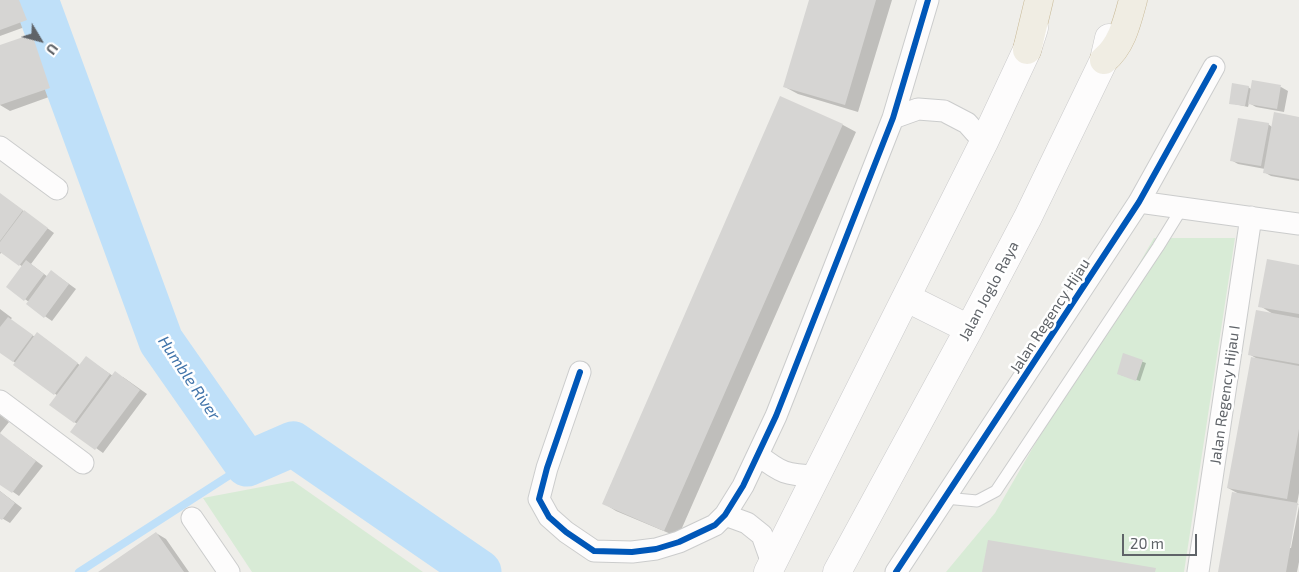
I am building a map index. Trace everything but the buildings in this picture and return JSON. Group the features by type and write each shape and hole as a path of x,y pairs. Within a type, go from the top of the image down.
{"highway":[{"path":"1027,50 1039,0"},
{"path":"1104,60 1110,55 1120,39 1133,0"}],"main road":[{"path":"770,568 984,142 1027,50 1043,0"},
{"name":"Jalan Joglo Raya","path":"837,572 1028,217 1104,60 1119,0"},
{"path":"907,298 969,329"}],"street":[{"path":"580,372 547,468 539,499 549,517 566,532 594,551 632,552 656,549 679,542 715,524 725,515 743,486 776,416 893,118 928,0"},
{"name":"Jalan Regency Hijau","path":"896,572 1139,202 1214,67"},
{"path":"893,118 918,109 944,111 967,123 984,142"},
{"path":"0,147 57,189"},
{"path":"1139,202 1299,224"},
{"name":"Jalan Regency Hijau I","path":"1198,572 1251,217"},
{"path":"0,401 83,462"},
{"path":"758,455 775,469 791,475 816,476"},
{"path":"725,515 747,523 762,535 770,568"},
{"path":"192,518 229,572"}],"lane":[{"path":"945,498 977,501 996,490 1182,208"}],"green space":[{"path":"1154,238 1235,238 1184,572 946,572 995,513"},
{"path":"293,481 423,572 252,572 203,498"}],"waterway":[{"name":"Humble River","path":"36,0 161,341 247,464 293,444 479,572"},
{"path":"79,572 247,464"}],"cycle path":[{"path":"580,372 547,468 539,499 549,517 566,532 594,551 632,552 656,549 679,542 715,525 725,515 743,486 776,416 893,118 928,0"},
{"path":"896,572 1139,202 1214,67"}]}
